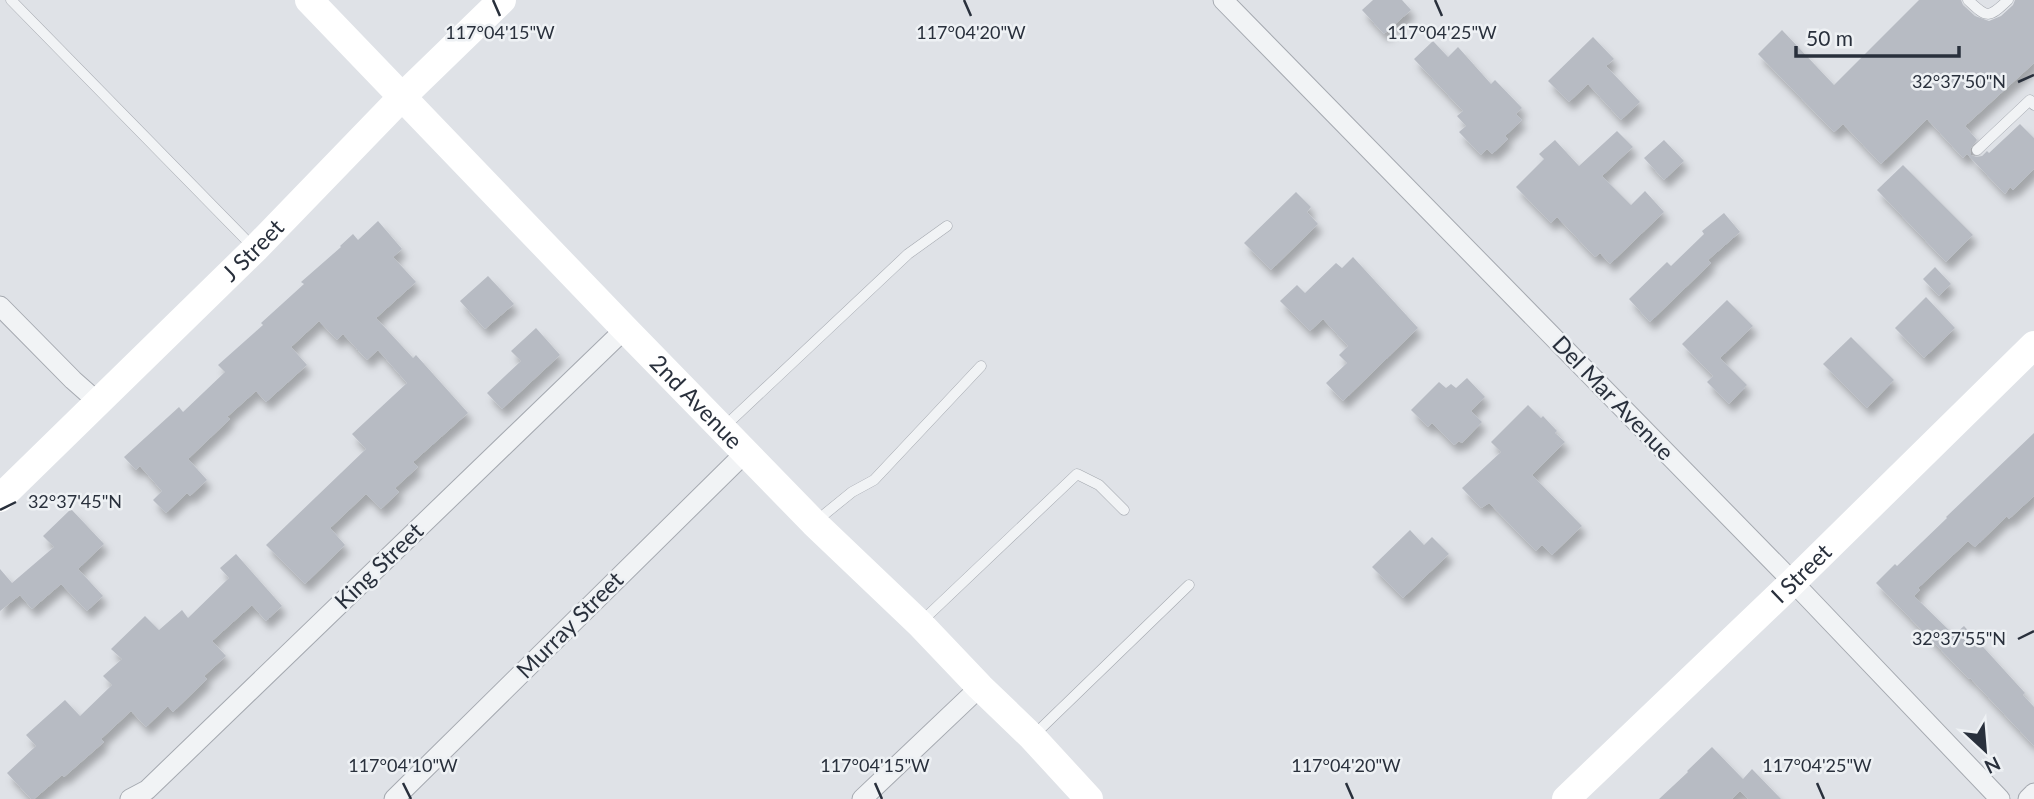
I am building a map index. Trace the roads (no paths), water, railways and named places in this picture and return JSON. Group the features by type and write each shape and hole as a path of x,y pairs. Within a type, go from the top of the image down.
{"street":[{"name":"2nd Avenue","path":"309,0 814,523 1032,737 1089,799"},
{"name":"J Street","path":"0,498 255,249 403,96 502,0"},
{"name":"Del Mar Avenue","path":"1223,0 1793,582 2000,799"},
{"path":"0,306 99,403"},
{"name":"King Street","path":"130,799 147,790 625,329"},
{"name":"I Street","path":"1566,799 1793,582 2034,345"},
{"name":"Murray Street","path":"394,799 746,452"},
{"path":"862,799 980,687"},
{"path":"2028,799 2034,793"}],"lane":[{"path":"11,0 255,249"},
{"path":"1968,0 1983,15 1995,13 2008,0"},
{"path":"1977,150 2033,100"},
{"path":"723,429 908,254 947,226"},
{"path":"814,523 852,492 874,480 981,366"},
{"path":"919,624 1076,474 1099,485 1124,510"},
{"path":"1032,737 1189,585"}]}
